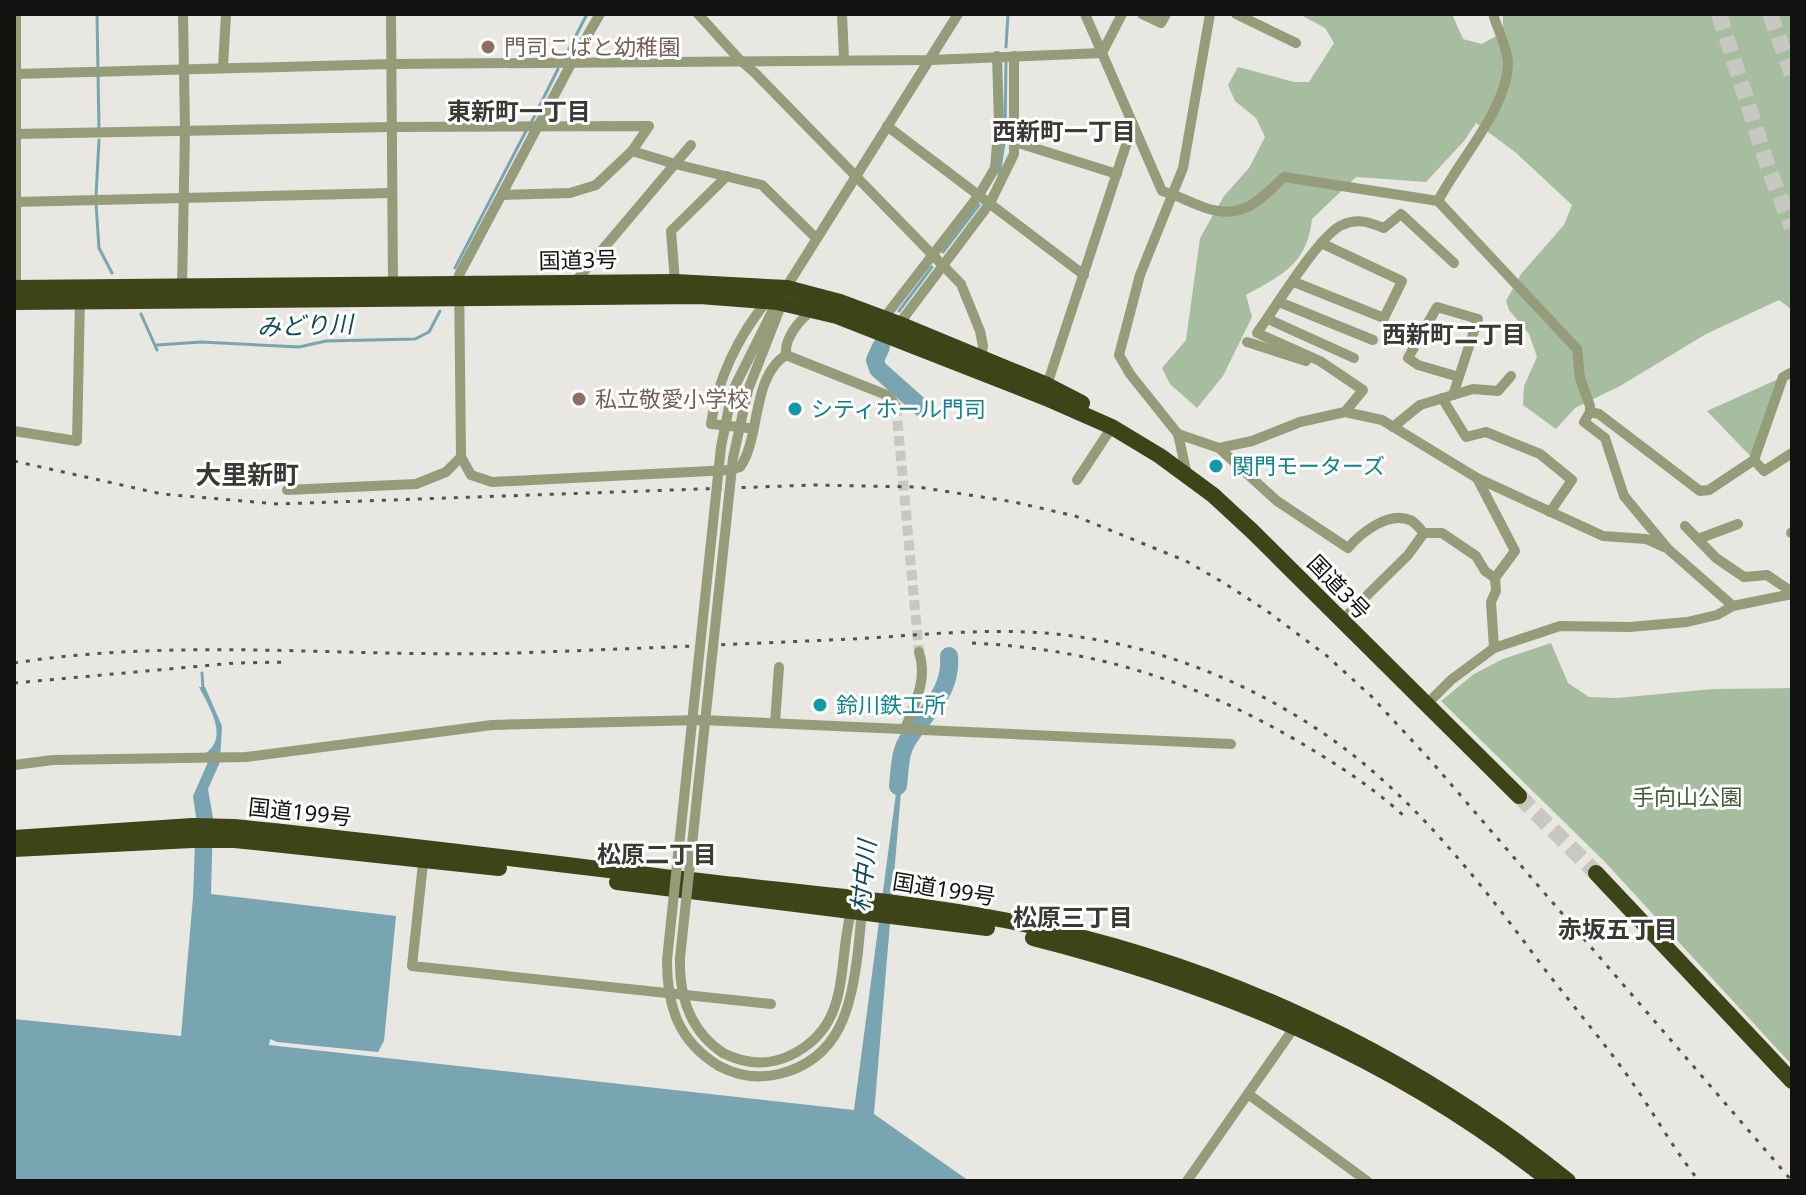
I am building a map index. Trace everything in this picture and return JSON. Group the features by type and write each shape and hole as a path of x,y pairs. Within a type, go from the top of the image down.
{"highway":[{"name":"国道3号","path":"182,293 393,285 458,292 575,282 675,282 778,298 1047,385 1089,407 1112,427"},
{"name":"国道3号","path":"15,295 458,292 840,302 891,321 1112,427 1187,475 1252,531 1519,796"},
{"name":"国道199号","path":"14,849 192,833"},
{"name":"国道199号","path":"14,838 234,834 902,910 1005,930 1180,980 1298,1021 1375,1052 1433,1084 1530,1150 1568,1181"},
{"path":"1596,873 1792,1081"},
{"name":"国道199号","path":"1298,1021 1435,1099 1550,1181"}],"street":[{"path":"15,295 16,14"},
{"path":"182,293 185,130 183,14"},
{"path":"223,67 226,14"},
{"path":"391,14 393,285"},
{"path":"600,14 459,275 461,457 471,475 492,482 740,467 744,463 771,373 786,355"},
{"path":"698,14 961,284 980,331 980,363"},
{"path":"842,14 844,59"},
{"path":"865,908 850,1002 840,1029 805,1064 769,1076 744,1076 719,1066 700,1053 677,1025 670,1001 667,969 721,447 732,392 778,298 958,14"},
{"path":"1085,14 1162,191 1204,208 1230,213 1256,204 1284,177 1438,201 1577,349 1580,378 1590,412 1584,422 1605,438 1624,496 1668,549 1733,606"},
{"path":"1102,53 1122,14"},
{"path":"1142,14 1161,23 1166,14"},
{"path":"1187,475 1178,434 1130,374 1119,355 1140,275 1183,168 1210,14"},
{"path":"1236,14 1296,43"},
{"path":"1438,201 1496,105 1505,76 1508,59 1493,14"},
{"path":"14,74 392,64 739,59 930,60 1102,53"},
{"path":"891,321 995,168 999,147 997,56"},
{"path":"891,321 944,266 990,203 1014,154 1014,56"},
{"path":"1047,385 1133,124"},
{"path":"14,134 649,126 632,151 596,185 570,193 503,195"},
{"path":"887,126 1084,275"},
{"path":"1015,142 1117,174"},
{"path":"575,282 691,145"},
{"path":"632,151 762,185 816,238"},
{"path":"675,282 671,231 727,176"},
{"path":"15,202 391,193"},
{"path":"1345,412 1363,390 1331,369 1257,333 1321,243 1340,225 1362,219 1384,228 1401,214 1454,263"},
{"path":"1294,282 1384,318 1402,281 1321,243"},
{"path":"14,431 77,441 80,295"},
{"path":"778,298 748,390 733,458 679,973 683,999 694,1024 711,1045 723,1053 749,1062 778,1061 801,1050 819,1034 835,1009 865,908"},
{"path":"752,428 711,424 720,381 743,339 778,298"},
{"path":"1279,302 1373,340"},
{"path":"1459,377 1418,365 1408,358 1437,307 1478,319 1448,396 1466,437 1486,432 1500,437 1540,454 1572,480 1550,512"},
{"path":"786,355 785,345 795,328 813,310"},
{"path":"1268,319 1354,358"},
{"path":"1247,342 1331,369"},
{"path":"786,355 889,396 896,406"},
{"path":"1590,412 1599,414 1700,491 1709,490 1754,460 1783,377 1792,372"},
{"path":"1393,427 1420,405 1473,389 1498,391 1511,376"},
{"path":"1219,448 1252,441 1300,422 1345,412 1382,420 1477,478 1603,536 1646,539 1668,549"},
{"path":"1077,480 1112,427"},
{"path":"1178,434 1219,448 1277,501 1348,548 1359,536 1393,517 1411,520 1424,533 1442,533 1476,556 1485,571 1495,578"},
{"path":"1754,460 1764,471 1792,453"},
{"path":"287,490 416,484 446,472 461,457"},
{"path":"1477,478 1515,551 1495,578 1496,591 1491,602 1494,648"},
{"path":"1698,539 1738,524"},
{"path":"1685,526 1716,558 1744,577 1767,575 1790,588"},
{"path":"1341,621 1408,555 1424,533"},
{"path":"1426,705 1451,680 1494,648 1560,626 1656,626 1717,615 1733,606 1790,588"},
{"path":"905,729 924,668 919,652"},
{"path":"775,723 779,667"},
{"path":"14,765 53,760 246,757 492,725 702,720 1231,744"},
{"path":"424,855 412,966 771,1004"},
{"path":"1187,1181 1298,1021"},
{"path":"1248,1094 1367,1181"}],"green space":[{"path":"1299,14 1452,14 1463,39 1482,44 1503,32 1503,14 1792,14 1792,310 1779,300 1706,334 1620,386 1575,408 1556,429 1523,405 1524,386 1537,357 1529,334 1509,310 1506,301 1521,274 1564,225 1572,205 1515,152 1476,123 1464,141 1426,182 1356,177 1312,219 1305,247 1298,258 1281,274 1246,295 1252,317 1223,376 1197,408 1170,384 1162,368 1186,340 1200,238 1224,196 1249,168 1265,137 1256,118 1235,101 1228,85 1238,67 1294,82 1309,82 1334,43 1325,28"},
{"path":"1783,377 1754,460 1707,411"},
{"name":"手向山公園","path":"1551,643 1568,683 1589,697 1617,698 1713,689 1792,688 1792,1065 1604,861 1441,701 1474,674 1503,659"}],"water":[{"path":"199,687 205,687 222,726 220,762 208,789 213,818 211,894 396,916 384,1041 378,1052 270,1039 269,1045 854,1110 900,763 903,768 874,1114 969,1181 14,1181 14,1019 181,1036 193,897 196,817 193,796 208,762 206,753 213,746 217,730"}],"waterway":[{"path":"97,14 99,130"},
{"name":"みどり川","path":"567,53 587,14"},
{"name":"村中川","path":"1006,47 1008,14"},
{"name":"村中川","path":"999,176 1005,136 1006,60"},
{"name":"みどり川","path":"531,123 558,69"},
{"name":"みどり川","path":"455,268 527,129"},
{"path":"96,196 99,140"},
{"path":"96,204 99,248 112,273"},
{"name":"村中川","path":"943,252 979,205"},
{"name":"村中川","path":"899,311 932,267"},
{"name":"みどり川","path":"157,345 201,342 299,347 326,341 415,339 429,332 440,311"},
{"path":"141,314 157,350"},
{"name":"村中川","path":"881,347 875,360 878,369 922,408"},
{"name":"村中川","path":"898,786 903,749 947,680 949,656"},
{"path":"202,673 203,689"}],"tunnel":[{"path":"1719,14 1768,167 1792,227"},
{"path":"1770,14 1792,74"},
{"path":"896,406 919,652"},
{"path":"1519,796 1596,873"}],"railway":[{"path":"14,461 162,494 278,504 814,485 918,487 1014,502 1075,516 1186,561 1224,583 1327,656 1371,696 1431,761 1792,1181"},
{"path":"14,663 138,651 515,653 990,632 1073,636 1172,659 1235,683 1323,733 1355,756 1414,810 1467,869 1611,1054 1699,1181"},
{"path":"972,643 1104,661 1186,687 1266,723 1306,746 1357,779 1405,817"},
{"path":"14,683 235,663 288,662"}],"place":[{"name":"門司こばと幼稚園","path":"488,47"},
{"name":"私立敬愛小学校","path":"579,399"},
{"name":"シティホール門司","path":"795,409"},
{"name":"関門モーターズ","path":"1216,466"},
{"name":"鈴川鉄工所","path":"820,705"}],"district":[{"name":"東新町一丁目","path":"519,112"},
{"name":"西新町一丁目","path":"1064,132"},
{"name":"西新町二丁目","path":"1454,335"},
{"name":"大里新町","path":"247,475"},
{"name":"松原二丁目","path":"657,855"},
{"name":"松原三丁目","path":"1073,918"},
{"name":"赤坂五丁目","path":"1618,930"}]}
